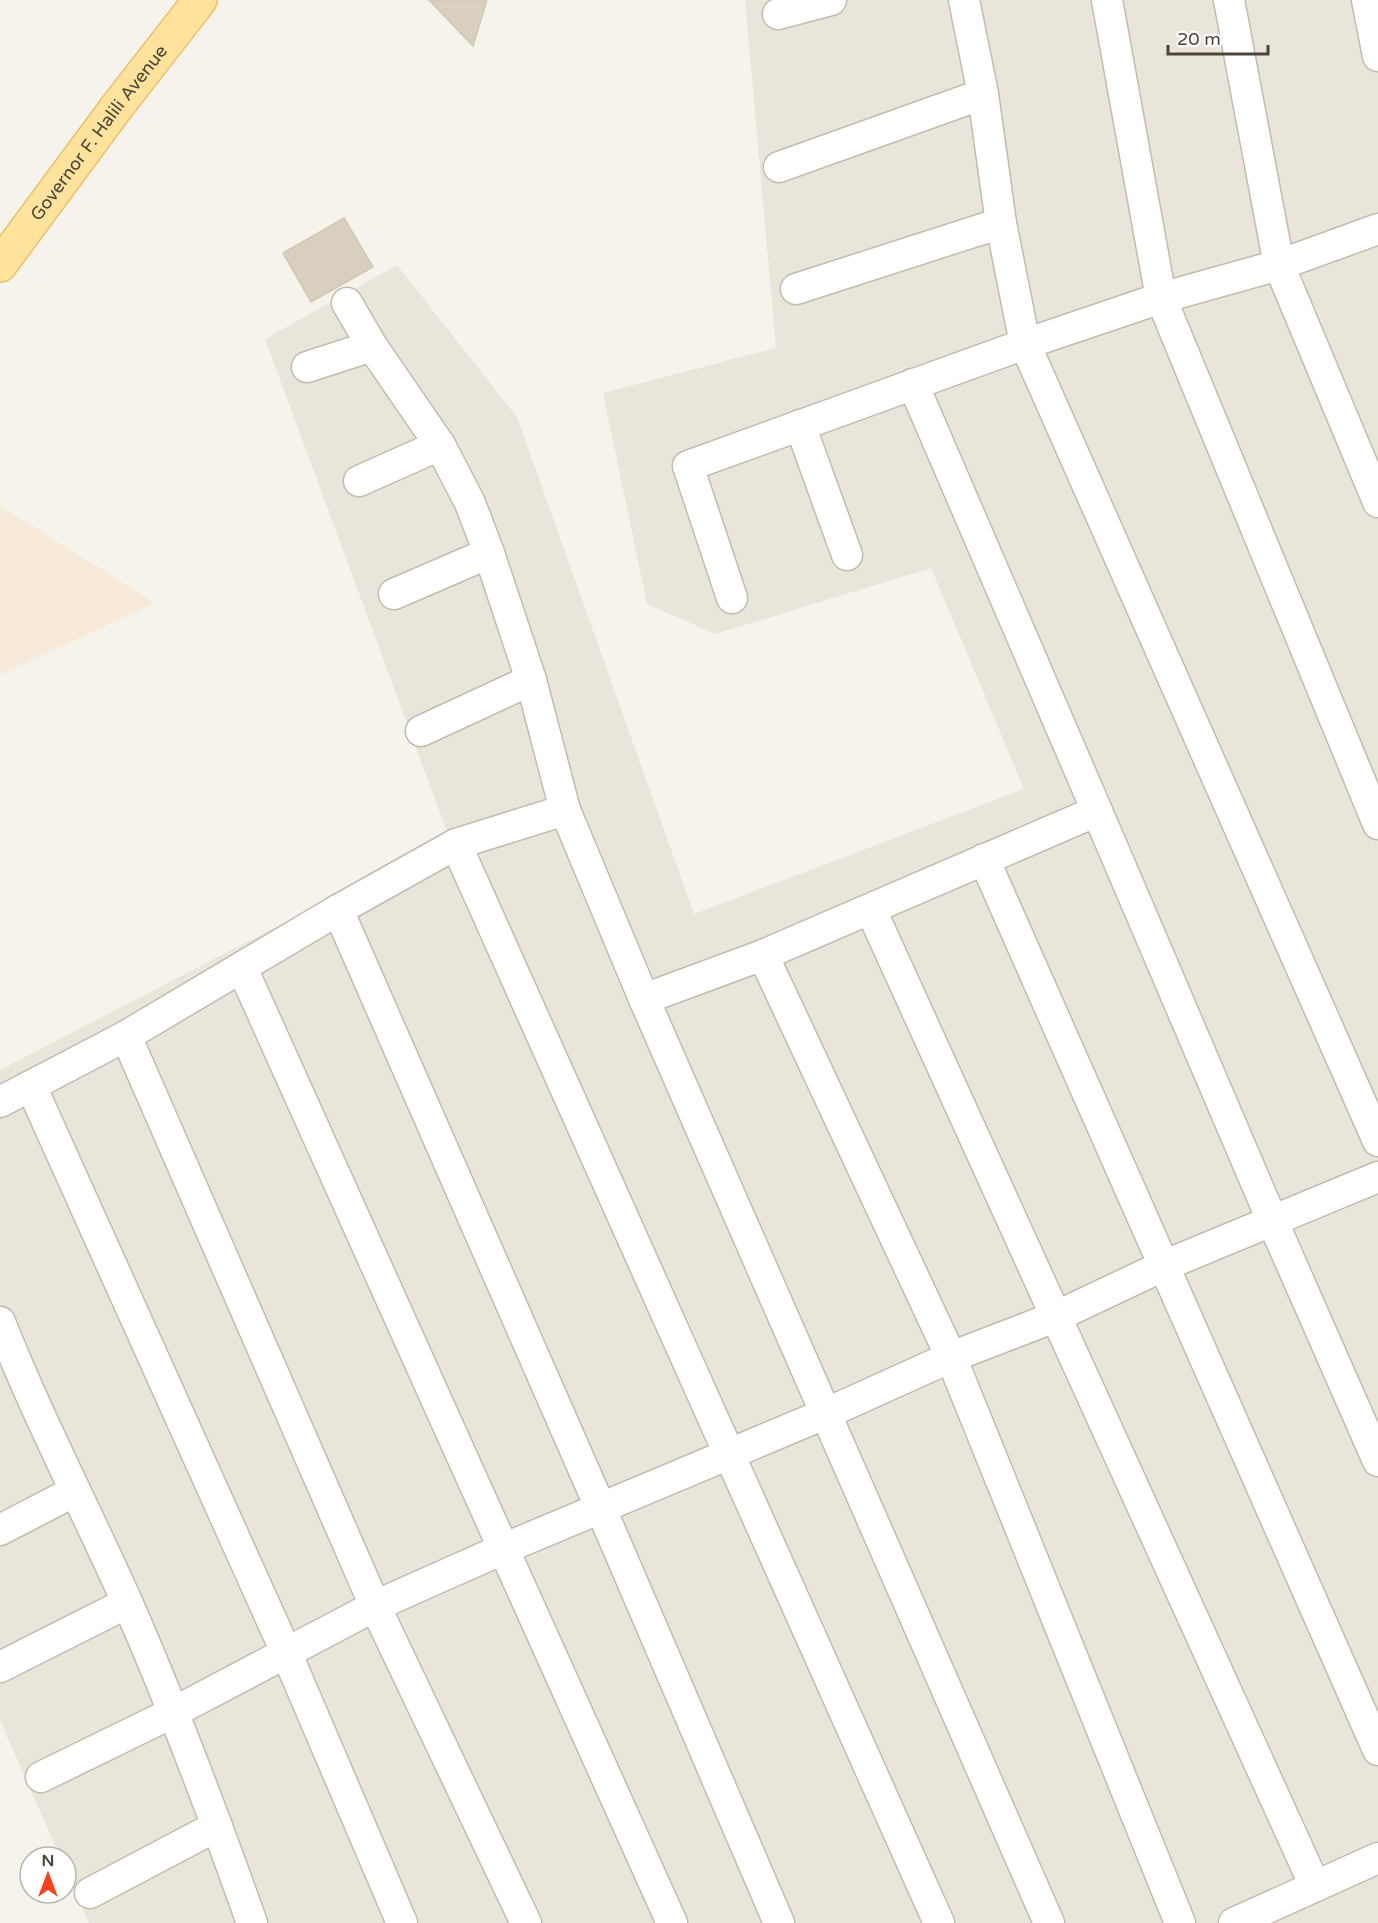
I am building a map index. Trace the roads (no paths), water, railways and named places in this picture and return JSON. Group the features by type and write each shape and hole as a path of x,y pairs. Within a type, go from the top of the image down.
{"main road":[{"name":"Governor F. Halili Avenue","path":"0,265 116,108 200,0"}],"street":[{"path":"778,14 831,0"},
{"path":"964,0 982,94 1001,223 1024,344 1378,1141"},
{"path":"1107,0 1161,298 1378,824"},
{"path":"1229,0 1279,265 1378,502"},
{"path":"1367,0 1378,56"},
{"path":"779,167 982,94"},
{"path":"796,289 1001,223"},
{"path":"732,598 688,466 1024,344 1161,298 1279,265 1378,229"},
{"path":"347,303 372,346 440,444 470,503 531,680 565,810 644,999 1049,1923"},
{"path":"307,367 372,346"},
{"path":"913,384 1378,1461"},
{"path":"800,424 847,555"},
{"path":"359,481 440,444"},
{"path":"394,594 489,553"},
{"path":"421,730 531,680"},
{"path":"0,1102 126,1036 338,910 456,844 565,810"},
{"path":"644,999 763,955 1097,811"},
{"path":"456,844 939,1923"},
{"path":"984,859 1378,1750"},
{"path":"871,909 1315,1886"},
{"path":"338,910 601,1509 779,1923"},
{"path":"763,955 951,1357 1180,1923"},
{"path":"242,968 672,1923"},
{"path":"126,1036 375,1606 526,1923"},
{"path":"31,1086 286,1652 402,1923"},
{"path":"41,1778 174,1712 375,1606 503,1549 730,1455 951,1357 1055,1317 1163,1266 1378,1177"},
{"path":"0,1322 12,1386 75,1491 127,1604 174,1712 252,1923"},
{"path":"0,1530 75,1491"},
{"path":"0,1667 127,1604"},
{"path":"90,1893 217,1826"},
{"path":"1234,1923 1378,1858"}]}
